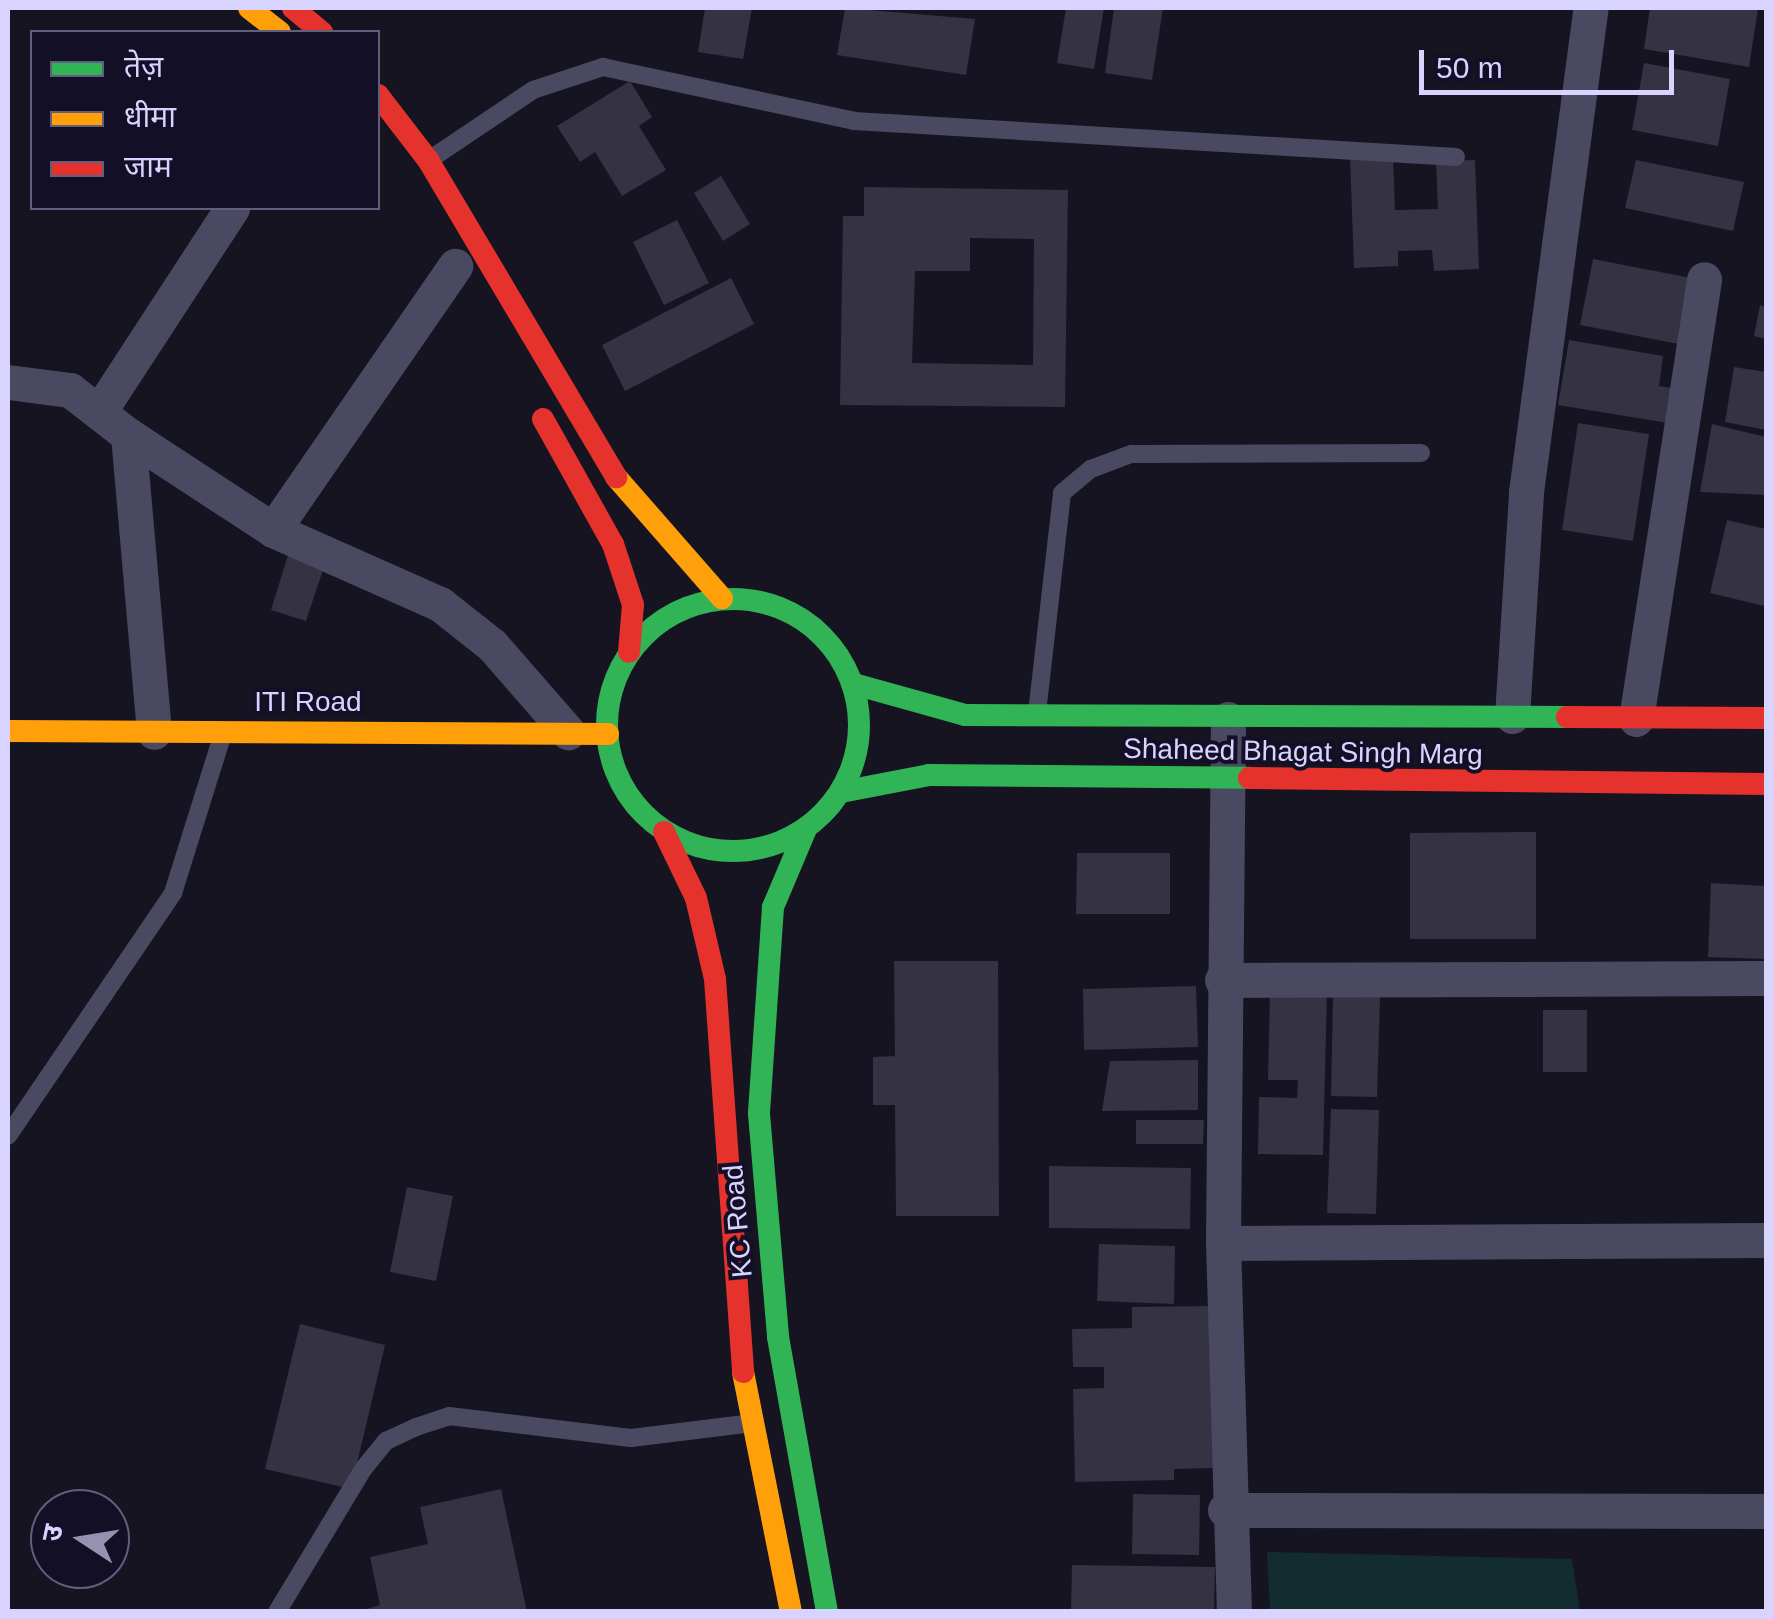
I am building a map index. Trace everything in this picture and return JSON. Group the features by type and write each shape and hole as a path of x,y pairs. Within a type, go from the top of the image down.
{"street":[{"path":"248,8 277,30"},
{"path":"293,8 320,30"},
{"path":"1512,716 1526,492 1591,8"},
{"path":"380,98 428,160 633,505 722,598"},
{"path":"99,412 231,210"},
{"path":"273,530 455,266"},
{"path":"1636,719 1704,278"},
{"path":"8,382 70,390 128,434 273,530 440,604 492,644 568,732"},
{"path":"527,390 613,544 633,604 629,652 608,734 610,758 640,812 664,832 699,848 756,850 806,829 841,792 859,740 854,684 827,639 770,603 722,598 684,607 629,652"},
{"path":"128,434 154,732"},
{"name":"Shaheed Bhagat Singh Marg","path":"854,684 965,716 1766,718"},
{"path":"1228,719 1222,980 1223,1242 1225,1510 1234,1612"},
{"name":"ITI Road","path":"8,731 608,734"},
{"name":"Shaheed Bhagat Singh Marg","path":"841,792 929,775 1228,783 1766,784"},
{"name":"KC Road","path":"806,829 767,944 759,1114 778,1337 827,1612"},
{"path":"664,832 696,898 715,979 753,1423 791,1612"},
{"path":"1222,980 1766,978"},
{"path":"1223,1242 1766,1240"},
{"path":"1225,1510 1766,1511"}],"lane":[{"path":"428,160 533,90 603,67 854,122 1456,157"},
{"path":"1037,714 1062,493 1092,470 1131,454 1420,452"},
{"path":"8,1136 173,893 224,732"},
{"path":"277,1612 364,1468 386,1441 416,1427 448,1416 631,1438 753,1423"}],"green space":[{"path":"1267,1552 1572,1559 1580,1611 1270,1611"}],"building":[{"path":"705,8 752,8 743,59 698,52"},
{"path":"845,8 975,19 966,75 837,55"},
{"path":"1066,8 1104,8 1094,69 1057,63"},
{"path":"1114,8 1163,8 1152,80 1105,73"},
{"path":"1650,8 1758,8 1749,67 1644,49"},
{"path":"1644,63 1730,79 1718,146 1632,130"},
{"path":"630,81 652,117 639,126 666,170 622,196 595,152 580,162 557,126"},
{"path":"1393,154 1395,210 1438,209 1436,161 1475,160 1479,269 1434,271 1432,250 1398,251 1398,266 1354,268 1350,156"},
{"path":"1636,160 1744,182 1733,231 1625,208"},
{"path":"721,176 750,224 723,241 694,193"},
{"path":"864,187 1068,190 1065,407 840,405 843,216 864,216","holes":["970,238 1034,239 1033,365 912,363 915,271 970,271"]},
{"path":"677,220 709,283 664,305 633,242"},
{"path":"1593,259 1696,279 1684,345 1580,325"},
{"path":"731,278 754,324 625,391 602,345"},
{"path":"1760,305 1766,307 1766,339 1754,336"},
{"path":"1569,340 1663,356 1659,386 1671,388 1674,424 1558,405"},
{"path":"1734,367 1766,372 1766,430 1725,422"},
{"path":"1578,423 1649,434 1633,541 1562,530"},
{"path":"1712,424 1766,437 1766,495 1700,492"},
{"path":"1727,520 1766,529 1764,606 1710,593"},
{"path":"288,555 324,567 306,621 271,610"},
{"path":"1536,832 1536,939 1410,939 1410,833"},
{"path":"1077,853 1170,853 1170,914 1076,914"},
{"path":"1711,883 1766,886 1766,959 1708,957"},
{"path":"894,961 998,961 999,1216 896,1216 895,1105 873,1105 873,1057 895,1056"},
{"path":"1196,986 1198,1047 1084,1050 1083,989"},
{"path":"1270,990 1327,992 1323,1155 1258,1154 1259,1097 1297,1098 1298,1080 1268,1080"},
{"path":"1333,995 1380,997 1377,1097 1331,1096"},
{"path":"1543,1010 1587,1010 1587,1072 1543,1072"},
{"path":"1198,1060 1198,1110 1102,1111 1110,1061"},
{"path":"1331,1109 1379,1110 1376,1214 1327,1213"},
{"path":"1136,1120 1204,1120 1203,1144 1136,1144"},
{"path":"1049,1166 1191,1168 1190,1229 1049,1228"},
{"path":"407,1187 453,1196 436,1281 390,1272"},
{"path":"1099,1244 1175,1246 1174,1304 1097,1301"},
{"path":"1211,1306 1214,1468 1174,1469 1174,1480 1075,1482 1073,1389 1104,1388 1104,1367 1073,1367 1072,1329 1132,1328 1132,1307"},
{"path":"300,1324 385,1345 351,1489 265,1469"},
{"path":"501,1489 527,1612 357,1612 380,1605 370,1557 428,1544 420,1507"},
{"path":"1133,1494 1200,1495 1199,1555 1132,1554"},
{"path":"1072,1565 1215,1567 1214,1612 1071,1612"}],"traffic: fast":[{"path":"733,599 781,609 822,636 849,677 859,725 849,773 822,814 781,841 733,851 685,841 644,814 617,773 607,725 617,677 644,636 685,609 733,599"},
{"path":"854,684 965,715 1567,717"},
{"path":"841,792 929,775 1249,778"},
{"path":"806,829 773,907 759,1114 778,1337 827,1612"}],"traffic: slow":[{"path":"249,8 277,30"},
{"path":"616,477 722,598"},
{"path":"8,731 608,734"},
{"path":"743,1372 791,1612"}],"traffic: jam":[{"path":"293,8 320,30"},
{"path":"380,98 428,160 616,477"},
{"path":"543,419 613,544 633,605 629,652"},
{"path":"1567,717 1766,718"},
{"path":"1249,778 1766,784"},
{"path":"664,832 696,898 715,979 743,1372"}]}
